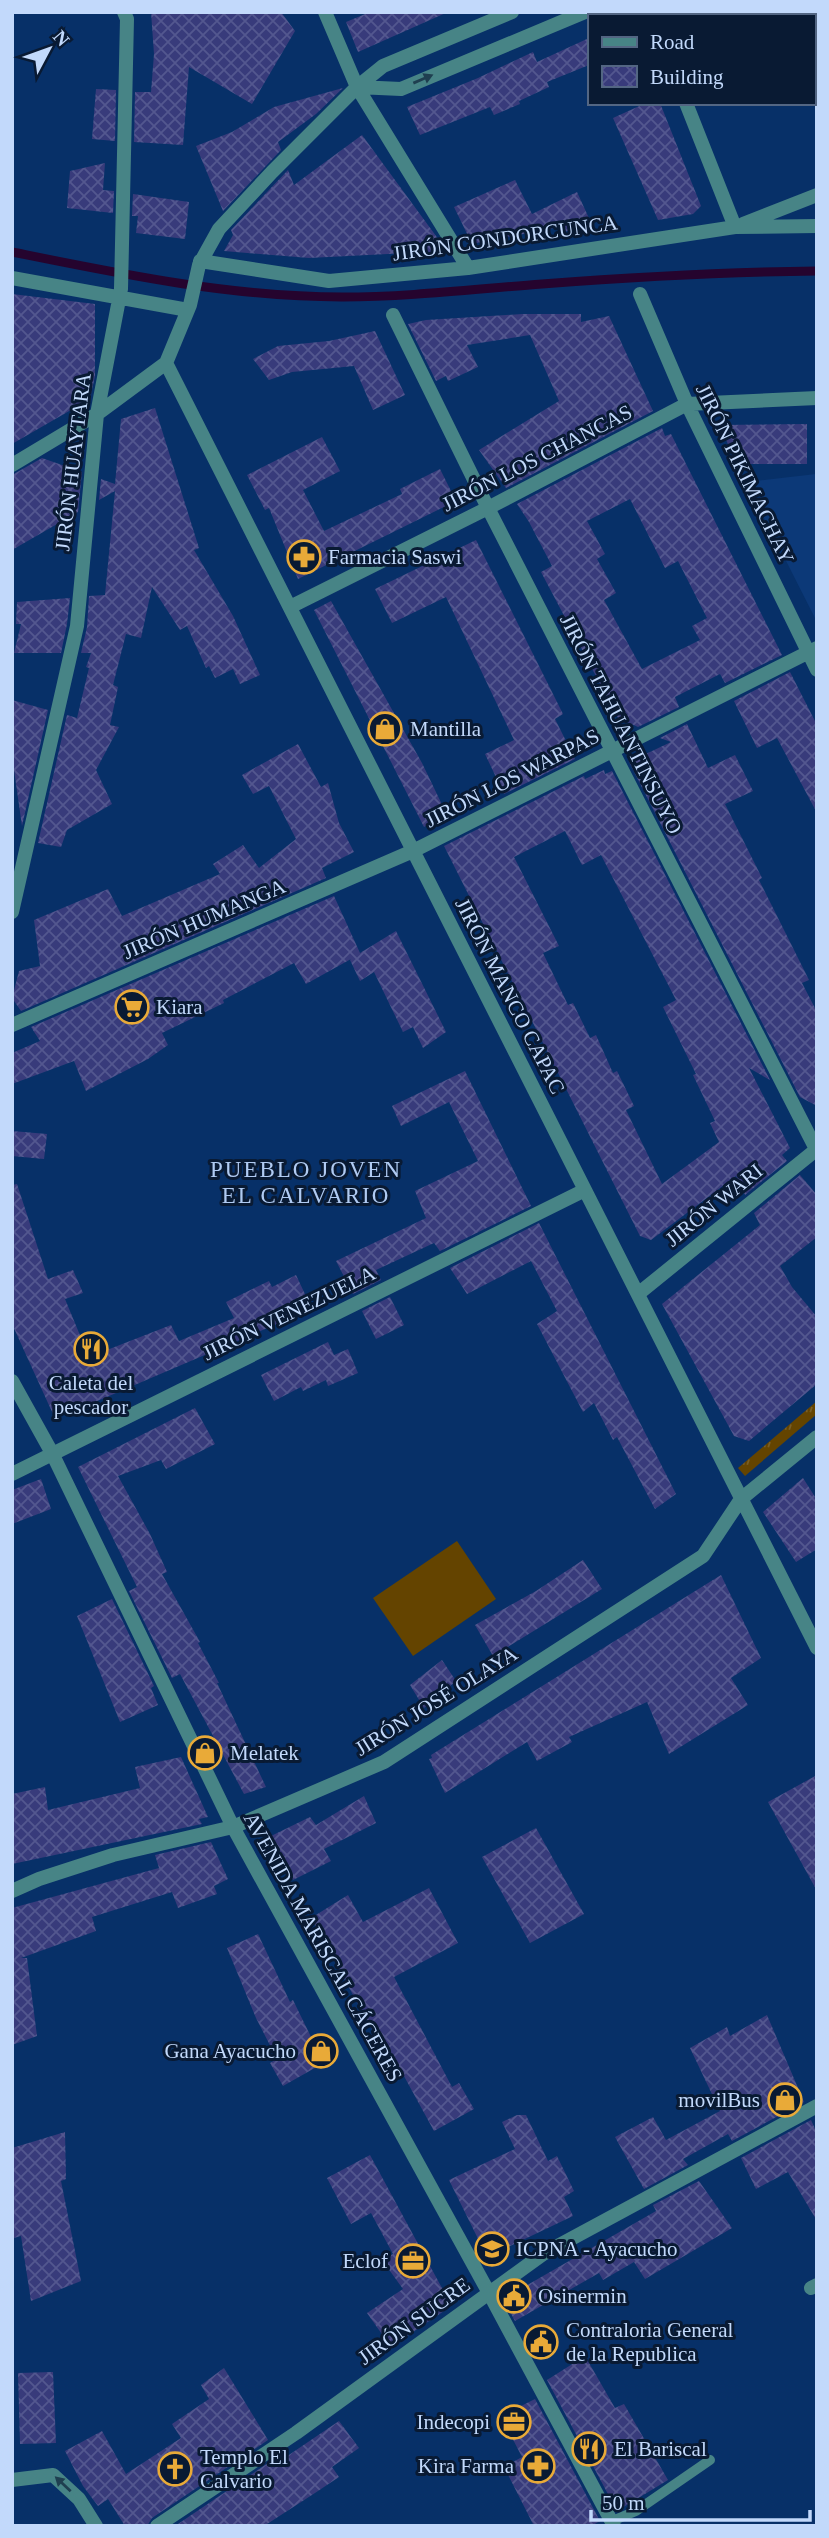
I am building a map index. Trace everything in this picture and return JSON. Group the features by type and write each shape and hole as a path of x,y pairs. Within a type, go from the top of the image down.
{"street":[{"name":"JIRÓN HUAYTARA","path":"12,912 76,626 97,414 120,292 127,19 124,12"},
{"path":"325,12 357,88 468,268"},
{"path":"12,465 97,414 166,363 189,307 199,263 219,229 357,88 383,66 512,12"},
{"path":"357,88 401,89 585,12"},
{"path":"687,105 736,227 817,195"},
{"name":"JIRÓN CONDORCUNCA","path":"199,263 329,281 468,268 736,227 817,226"},
{"path":"12,278 120,292 189,307"},
{"name":"JIRÓN PIKIMACHAY","path":"640,294 687,404 812,649 817,670"},
{"name":"JIRÓN TAHUANTINSUYO","path":"393,315 488,508 816,1149"},
{"name":"JIRÓN MANCO CAPAC","path":"166,363 817,1647"},
{"name":"JIRÓN LOS CHANCAS","path":"290,607 687,404 817,398"},
{"name":"JIRÓN LOS WARPAS","path":"413,851 812,649"},
{"name":"JIRÓN HUMANGA","path":"12,1025 413,851"},
{"name":"JIRÓN WARI","path":"638,1294 816,1149"},
{"name":"JIRÓN VENEZUELA","path":"12,1474 585,1190"},
{"name":"AVENIDA MARISCAL CÁCERES","path":"12,1381 52,1453 233,1827 613,2523"},
{"name":"JIRÓN JOSÉ OLAYA","path":"12,1891 39,1879 113,1855 233,1827 384,1762 703,1556 741,1499 817,1437"},
{"name":"JIRÓN SUCRE","path":"157,2526 296,2433 544,2255 817,2106"},
{"path":"12,2480 54,2475 79,2499 96,2526"}],"lane":[{"path":"613,2523 636,2511 710,2460"}],"shaded area":[{"path":"817,422 817,622 746,482 816,474"}],"green space":[{"path":"817,1401 817,1414 745,1476 738,1468"},
{"path":"457,1541 496,1599 413,1656 373,1598"}],"building":[{"path":"151,12 281,12 295,31 252,104 189,67 183,145 134,142 135,92 151,92 154,54"},
{"path":"370,12 448,12 358,52 346,22"},
{"path":"588,38 588,65 547,82 549,87 494,115 490,107 420,135 407,107 533,52 537,62"},
{"path":"343,88 316,114 278,142 281,150 223,211 196,146 232,132 274,107"},
{"path":"96,89 116,90 115,141 92,139"},
{"path":"642,105 661,105 701,206 693,214 658,220 613,118"},
{"path":"362,135 447,251 309,258 224,251 233,235 231,230 288,170 294,185"},
{"path":"105,163 103,190 114,191 113,213 67,208 70,171"},
{"path":"515,180 532,214 577,192 593,227 562,232 559,227 472,244 454,207"},
{"path":"133,194 189,202 185,239 136,233 138,216 132,216"},
{"path":"12,294 95,304 95,376 90,399 12,444"},
{"path":"522,314 581,314 581,322 609,316 653,411 506,488 479,450 559,401 530,335 467,345 478,367 448,381 446,376 436,381 408,324 426,320"},
{"path":"375,331 405,395 373,410 354,366 292,372 269,380 253,359 278,346 329,341"},
{"path":"155,408 199,548 194,550 233,616 260,675 240,684 233,669 215,678 209,666 206,668 187,626 180,630 152,587 141,638 126,634 113,685 118,687 110,725 119,727 96,770 112,804 67,830 61,847 38,843 67,715 77,718 89,668 86,667 91,653 81,653 87,627 89,596 105,595 115,491 99,500 101,479 115,484 121,419"},
{"path":"807,424 807,464 736,464 720,425"},
{"path":"662,428 665,436 671,434 782,655 725,683 720,674 675,697 679,707 638,727 618,718 541,572 552,566 517,504","holes":["630,499 665,568 678,561 707,618 692,626 700,640 642,669 604,600 616,593 597,559 605,554 587,521"]},
{"path":"322,437 340,471 303,490 324,531 402,494 400,489 440,469 456,501 298,579 269,508 265,510 247,475"},
{"path":"42,458 82,472 78,512 12,550 12,475"},
{"path":"476,540 563,714 555,719 575,759 504,794 485,754 514,740 446,597 392,623 375,589"},
{"path":"70,598 61,653 14,653 21,624 16,624 17,602"},
{"path":"331,601 422,763 447,815 424,827 314,610"},
{"path":"790,672 817,725 817,813 777,738 757,748 734,701"},
{"path":"12,700 48,710 22,826 12,756"},
{"path":"687,724 708,768 735,755 753,791 725,804 809,980 802,983 817,1012 817,1106 800,1097 629,762 671,742 660,738"},
{"path":"298,744 321,787 328,783 339,823 354,852 322,868 326,878 21,1011 12,998 19,971 40,966 34,920 108,889 122,916 220,874 213,864 243,845 259,868 296,839 269,786 253,794 242,775"},
{"path":"604,770 605,774 612,771 770,1080 749,1068 790,1148 782,1155 787,1161 745,1195 736,1176 651,1240 640,1236 444,846 584,776 585,779","holes":["565,831 582,865 601,855 676,1000 663,1007 696,1074 693,1075 715,1121 710,1123 719,1142 662,1184 626,1110 634,1106 617,1071 613,1073 596,1035 590,1038 573,1003 568,1005 543,953 559,946 514,857"]},
{"path":"334,896 360,953 396,931 446,1032 423,1048 413,1027 403,1032 374,972 360,981 351,959 306,984 294,963 223,1000 224,1003 162,1033 168,1045 148,1059 86,1091 74,1061 12,1084 12,1053 40,1041 31,1027"},
{"path":"465,1071 531,1206 440,1251 434,1243 376,1270 381,1280 353,1294 336,1261 426,1218 415,1191 478,1161 449,1102 401,1126 392,1106"},
{"path":"12,1131 47,1134 44,1159 12,1156"},
{"path":"800,1175 817,1195 817,1237 780,1266 792,1287 817,1317 817,1384 749,1441 734,1436 662,1304 760,1225 754,1213"},
{"path":"17,1184 48,1279 73,1270 83,1293 65,1299 89,1357 171,1325 179,1341 234,1318 226,1302 269,1281 272,1287 296,1275 312,1309 65,1414 53,1414 12,1324 12,1185"},
{"path":"539,1223 676,1494 655,1509 617,1437 613,1440 594,1403 583,1412 537,1324 557,1311 531,1261 467,1294 450,1268"},
{"path":"390,1297 404,1325 376,1339 362,1311"},
{"path":"328,1342 334,1355 348,1349 358,1373 328,1386 326,1380 303,1391 301,1387 274,1401 261,1375"},
{"path":"195,1408 215,1444 166,1469 161,1460 118,1476 150,1534 167,1572 162,1574 200,1642 198,1643 266,1787 244,1794 180,1674 172,1678 129,1591 137,1587 78,1467"},
{"path":"803,1478 817,1500 817,1549 796,1562 763,1512"},
{"path":"41,1479 51,1509 12,1524 12,1490"},
{"path":"583,1560 602,1589 493,1656 475,1625 536,1591"},
{"path":"721,1575 761,1658 731,1678 748,1705 669,1754 647,1702 569,1737 572,1742 537,1761 527,1742 445,1793 429,1759 432,1758 431,1755"},
{"path":"112,1599 154,1686 151,1688 158,1705 120,1722 77,1616"},
{"path":"442,1660 456,1681 424,1708 410,1685"},
{"path":"181,1757 208,1817 199,1819 202,1824 12,1864 12,1794 45,1787 48,1810 140,1788 135,1767"},
{"path":"817,1775 817,1891 768,1802"},
{"path":"364,1796 376,1823 324,1849 331,1861 293,1880 271,1836 310,1817 316,1825"},
{"path":"536,1828 584,1914 530,1943 482,1857"},
{"path":"211,1842 228,1879 214,1886 217,1894 178,1908 172,1892 92,1917 96,1931 21,1958 27,1958 37,2036 12,2045 12,1908 159,1868 155,1855"},
{"path":"429,1888 458,1943 394,1977 452,2087 459,2083 474,2109 434,2131 399,2067 394,2070 311,1918 348,1895 363,1922"},
{"path":"258,1934 290,2002 293,2000 312,2039 323,2033 336,2056 283,2086 270,2063 277,2059 256,2018 227,1948"},
{"path":"767,2015 804,2102 732,2141 728,2134 683,2159 688,2165 644,2189 615,2137 653,2117 666,2140 720,2111 690,2048 727,2027 730,2036"},
{"path":"517,2115 526,2115 548,2161 557,2156 574,2191 564,2197 573,2216 487,2257 449,2180 515,2149 502,2122"},
{"path":"811,2120 817,2133 817,2221 788,2172 756,2189 741,2158"},
{"path":"65,2132 66,2179 61,2181 81,2281 31,2301 21,2236 14,2238 12,2148"},
{"path":"370,2155 449,2301 444,2311 391,2347 367,2313 403,2289 382,2260 393,2254 371,2213 351,2224 327,2178"},
{"path":"699,2181 732,2228 645,2279 634,2262 603,2280 599,2273 515,2321 503,2299 656,2211 653,2205"},
{"path":"585,2356 615,2408 624,2404 668,2480 617,2511 547,2380"},
{"name":"Templo El Calvario","path":"224,2368 268,2440 152,2518 147,2526 125,2526 108,2499 98,2506 83,2486 65,2451 102,2431 126,2474 181,2438 172,2424 209,2399 201,2385"},
{"path":"53,2372 56,2443 20,2444 18,2373"},
{"path":"535,2399 600,2521 591,2526 534,2526 504,2467 522,2457 501,2416"},
{"path":"339,2421 359,2448 332,2467 339,2477 264,2526 175,2526 277,2457 280,2461"}],"waterway":[{"path":"12,252 217,289 342,297 645,277 817,271"}],"place":[{"name":"Farmacia Saswi","path":"304,557"},
{"name":"Mantilla","path":"385,729"},
{"name":"Kiara","path":"132,1007"},
{"name":"Caleta del pescador","path":"91,1349"},
{"name":"Melatek","path":"205,1753"},
{"name":"Gana Ayacucho","path":"321,2051"},
{"name":"movilBus","path":"785,2100"},
{"name":"ICPNA - Ayacucho","path":"492,2249"},
{"name":"Eclof","path":"413,2261"},
{"name":"Osinermin","path":"514,2296"},
{"name":"Contraloria General de la Republica","path":"541,2342"},
{"name":"Indecopi","path":"514,2422"},
{"name":"El Bariscal","path":"589,2449"},
{"name":"Kira Farma","path":"538,2466"},
{"name":"Templo El Calvario","path":"175,2469"}],"district":[{"name":"PUEBLO JOVEN EL CALVARIO","path":"306,1182"}]}
